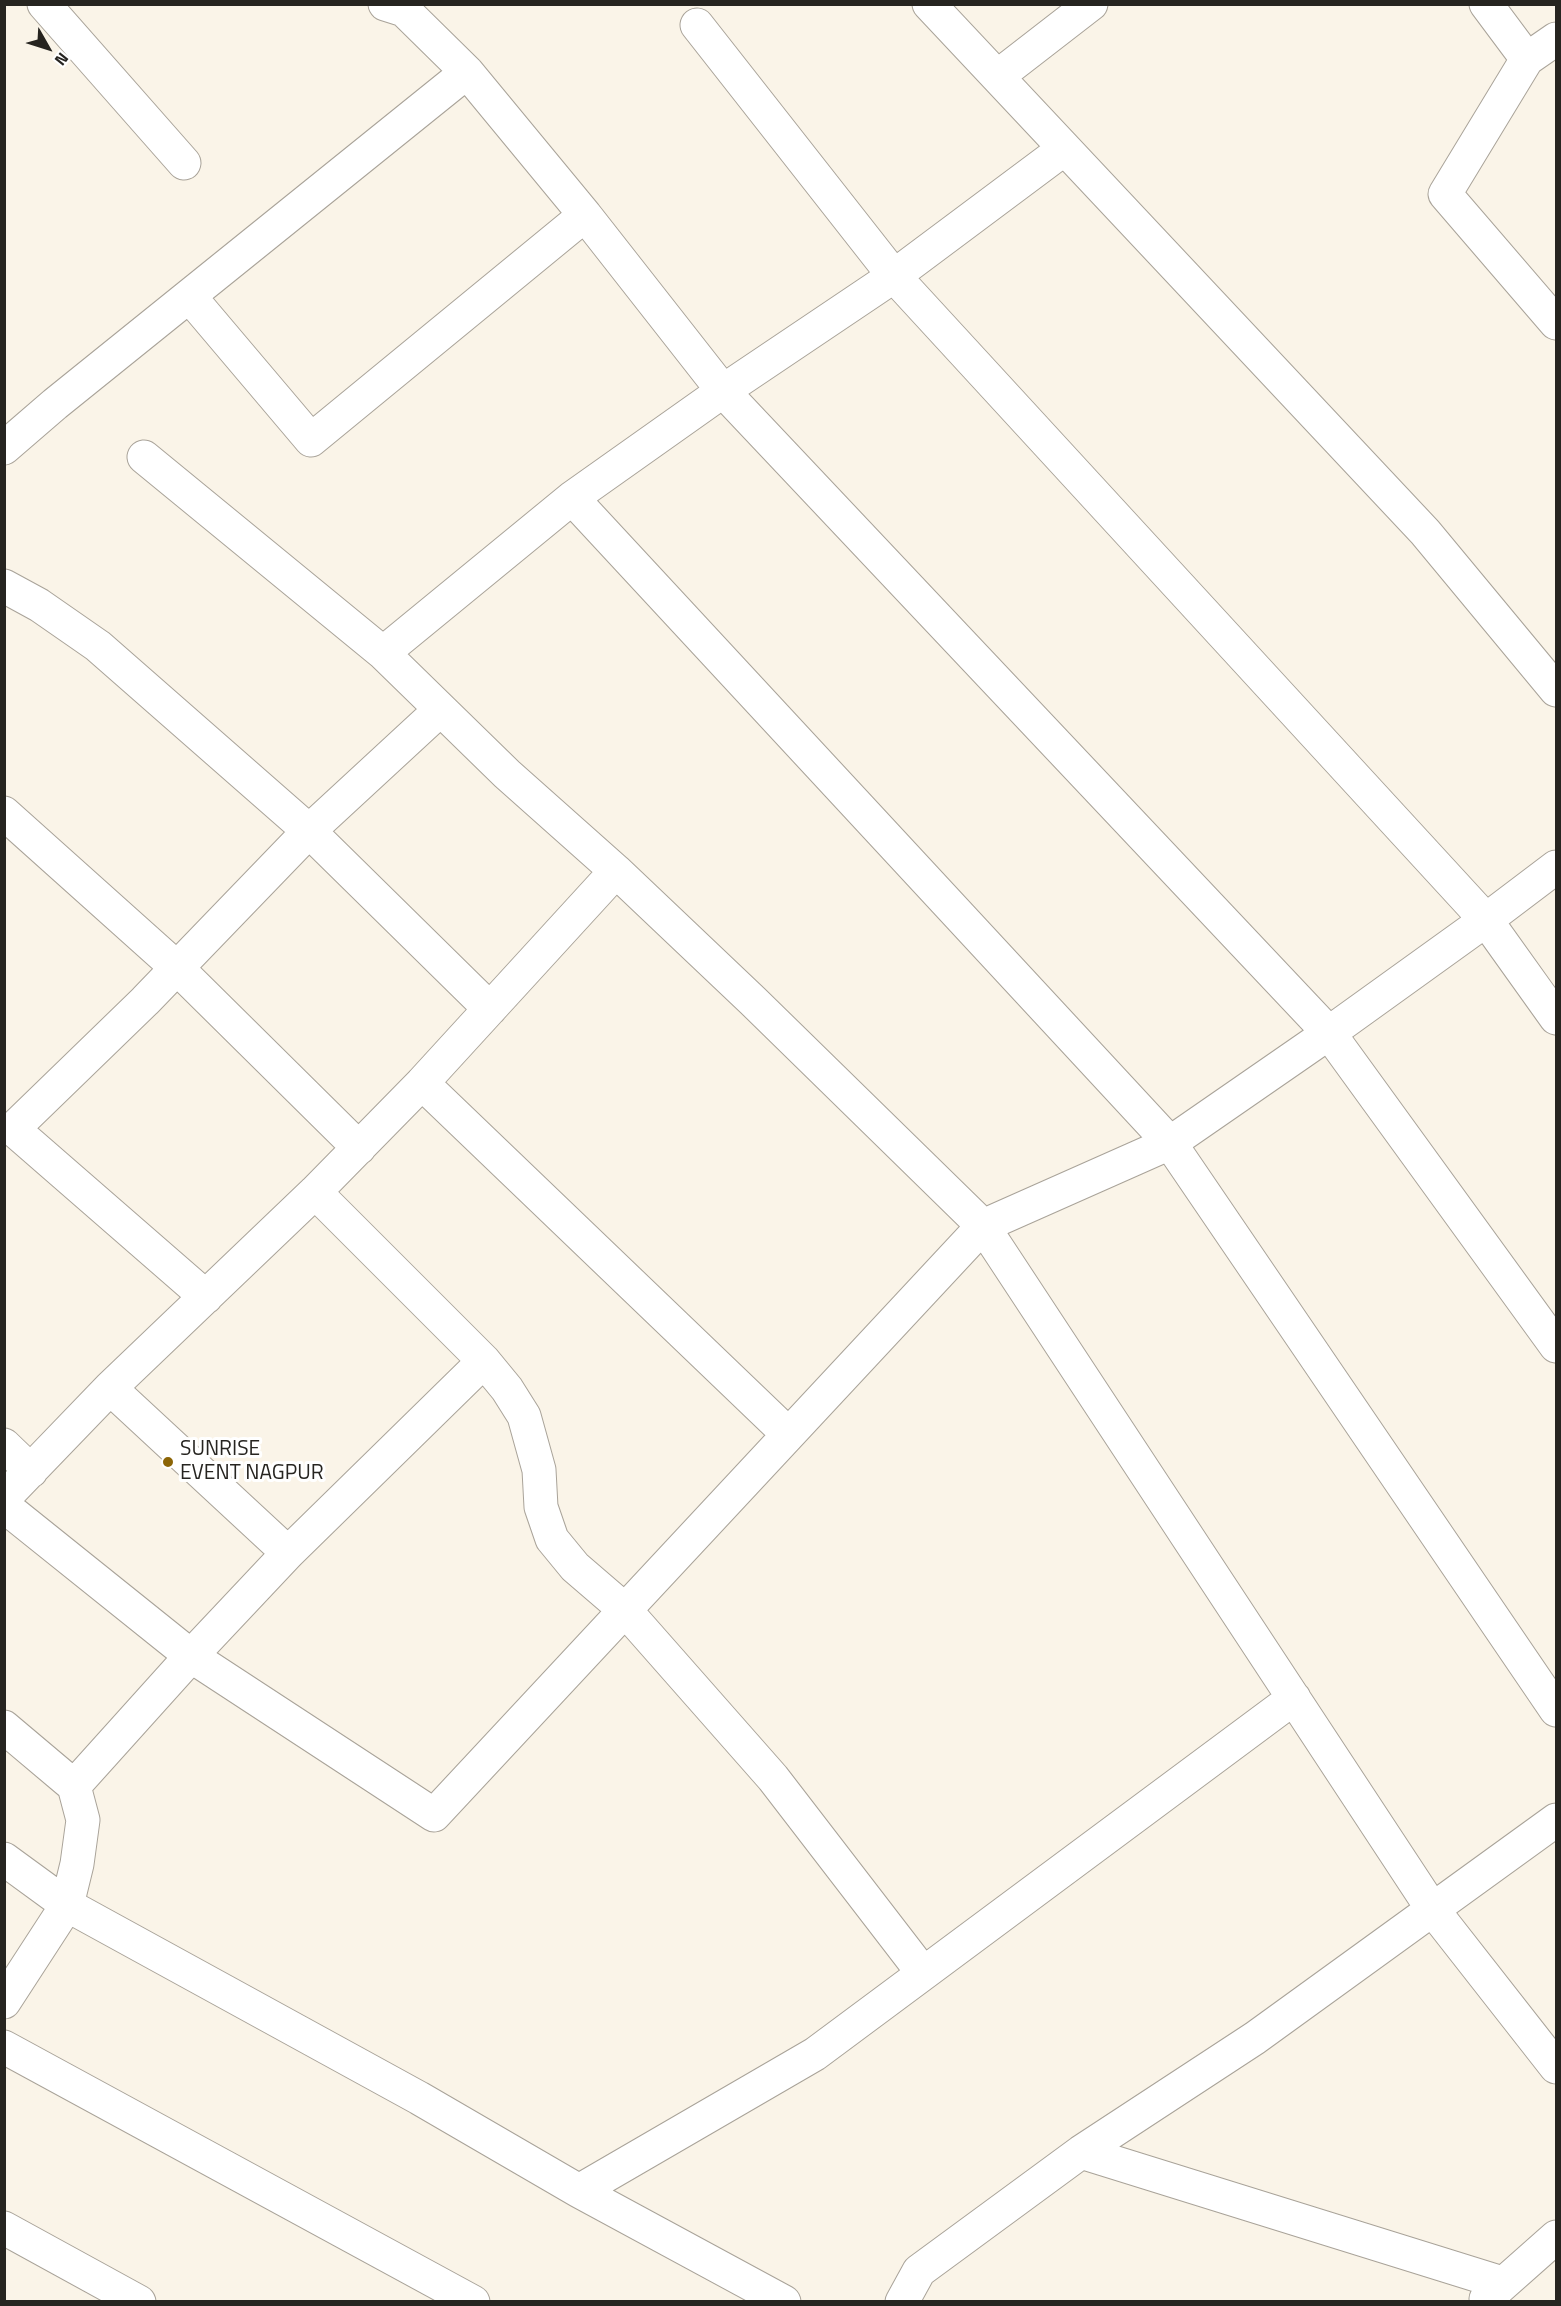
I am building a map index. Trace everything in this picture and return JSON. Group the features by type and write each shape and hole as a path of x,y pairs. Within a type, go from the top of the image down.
{"street":[{"path":"44,4 184,163"},
{"path":"385,4 404,10 467,72 585,215 723,391 1329,1033 1557,1346"},
{"path":"929,4 1425,532 1557,690"},
{"path":"998,76 1091,4"},
{"path":"1486,4 1527,59"},
{"path":"697,25 894,276 1486,920 1557,1018"},
{"path":"1557,39 1527,59 1445,194 1557,324"},
{"path":"4,448 55,404 467,72"},
{"path":"383,653 572,498 723,391 894,276 1064,148"},
{"path":"190,297 312,440 585,215"},
{"path":"144,457 383,653 507,774 616,872 753,1001 983,1226 1433,1910 1557,2067"},
{"path":"572,498 1170,1143 1557,1710"},
{"path":"4,586 39,604 98,646 309,831 490,1009"},
{"path":"206,1297 7,1130 177,968 309,831 440,710"},
{"path":"4,813 177,968 359,1148"},
{"path":"4,1506 191,1656 434,1815 983,1226 1170,1143 1329,1033 1557,867"},
{"path":"4,1498 110,1388 359,1148 422,1083 616,872"},
{"path":"422,1083 788,1434"},
{"path":"315,1192 484,1361 507,1389 524,1416 539,1470 542,1507 552,1539 574,1567 625,1610 773,1779 923,1973"},
{"path":"74,1786 288,1553 484,1361"},
{"path":"110,1388 288,1553"},
{"path":"4,1445 31,1471"},
{"path":"579,2191 814,2054 1294,1698"},
{"path":"4,1727 74,1786 83,1820 68,1905 4,2002"},
{"path":"902,2301 919,2271 1081,2152 1255,2038 1557,1820"},
{"path":"4,1860 68,1905 419,2098 579,2191 784,2301"},
{"path":"4,2047 473,2301"},
{"path":"1081,2152 1493,2292 1557,2237"},
{"path":"4,2228 139,2301"}],"place":[{"name":"SUNRISE EVENT NAGPUR","path":"168,1462"}]}
